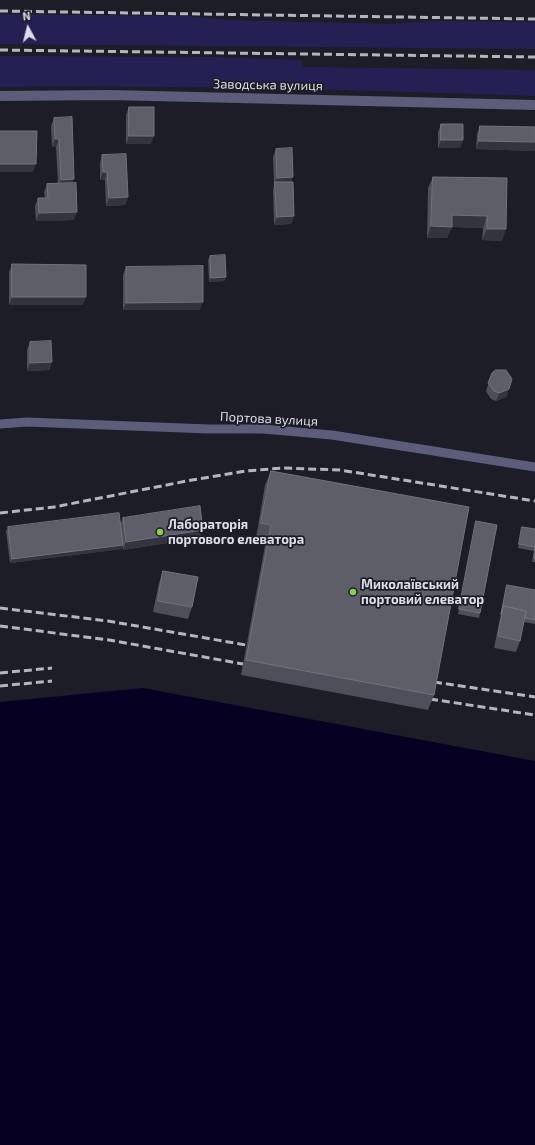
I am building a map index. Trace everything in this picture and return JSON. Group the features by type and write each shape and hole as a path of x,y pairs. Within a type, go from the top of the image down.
{"street":[{"name":"Заводська вулиця","path":"0,96 110,95 535,105"}],"lane":[{"name":"Портова вулиця","path":"0,424 27,422 209,429 263,429 332,435 535,467"}],"shaded area":[{"path":"0,14 186,16 231,20 387,24 432,21 535,22 535,49 0,44"},
{"path":"0,56 213,57 302,60 302,67 535,70 535,96 268,88 0,87"},
{"path":"143,688 535,761 535,1145 0,1145 0,702"}],"building":[{"path":"129,107 154,107 154,136 129,136"},
{"path":"72,117 74,179 61,180 59,139 55,139 54,118"},
{"path":"441,124 463,124 463,140 441,140"},
{"path":"480,126 535,127 535,142 479,141"},
{"path":"0,131 37,131 36,164 0,164"},
{"path":"292,148 293,177 277,178 276,149"},
{"path":"126,154 128,197 109,198 107,172 103,172 102,155"},
{"path":"433,177 507,178 506,229 487,229 487,216 452,215 452,227 431,226"},
{"path":"275,182 293,182 294,216 277,217"},
{"path":"76,183 77,212 39,213 38,198 48,198 47,184"},
{"path":"225,255 226,277 211,278 210,256"},
{"path":"12,264 86,265 86,297 12,297"},
{"path":"203,266 203,302 126,303 126,267"},
{"path":"51,341 52,362 30,363 30,342"},
{"path":"496,370 506,370 512,379 509,389 499,393 494,391 488,383 492,373"},
{"name":"Миколаївський портовий елеватор","path":"271,471 469,507 434,695 246,660 271,525 261,523"},
{"name":"Лабораторія портового елеватора","path":"200,506 203,530 126,542 123,518"},
{"path":"119,513 123,545 12,559 8,527"},
{"path":"476,521 497,525 480,613 459,609"},
{"path":"522,527 535,529 535,547 519,544"},
{"path":"163,571 198,577 192,607 158,601"},
{"path":"507,585 535,590 535,620 525,618 526,611 504,606 501,614"},
{"path":"504,606 526,611 520,641 498,636"}],"railway":[{"path":"0,11 535,19"},
{"path":"0,50 535,57"},
{"path":"0,513 54,507 246,471 282,468 340,470 535,501"},
{"path":"0,608 108,621 246,645"},
{"path":"0,626 109,640 243,664"},
{"path":"0,673 52,668"},
{"path":"0,686 52,681"},
{"path":"434,682 535,697"},
{"path":"430,699 535,715"}],"place":[{"name":"Лабораторія портового елеватора","path":"160,532"},
{"name":"Миколаївський портовий елеватор","path":"353,592"}]}
